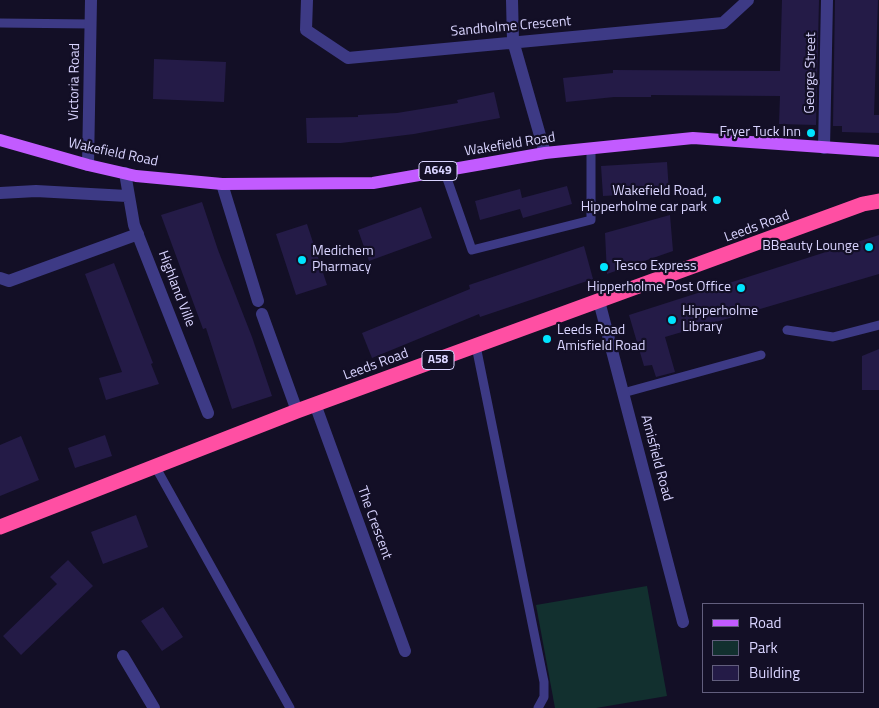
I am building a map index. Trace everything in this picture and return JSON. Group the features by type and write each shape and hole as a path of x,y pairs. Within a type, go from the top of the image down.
{"highway":[{"name":"Leeds Road","path":"0,527 315,404 863,204 879,201"}],"main road":[{"name":"Wakefield Road","path":"0,140 88,165 125,173 222,184 373,182 545,153 693,138 879,151"}],"street":[{"name":"Victoria Road","path":"88,165 91,0"},
{"name":"Sandholme Crescent","path":"307,0 306,30 348,58 512,41 723,23 748,0"},
{"path":"512,0 512,41 545,153"},
{"name":"George Street","path":"824,148 827,0"},
{"name":"Highland Ville","path":"125,173 127,196 138,234 208,413"},
{"path":"222,184 258,301"},
{"path":"0,193 36,191 127,196"},
{"path":"0,278 9,281 138,234"},
{"name":"Amisfield Road","path":"599,301 683,622"},
{"path":"262,314 297,411"},
{"name":"The Crescent","path":"315,404 404,651"},
{"path":"123,656 154,708"}],"lane":[{"path":"0,23 91,24"},
{"path":"444,170 472,250 591,220 591,149"},
{"path":"787,330 833,337 879,325"},
{"path":"476,346 544,682 544,697 538,708"},
{"path":"623,393 761,355"},
{"path":"155,466 290,708"}],"green space":[{"path":"647,586 667,696 596,708 555,708 536,605"}],"building":[{"path":"782,0 819,0 816,125 779,124 780,96 651,95 651,97 614,97 566,102 563,78 613,73 613,70 780,71"},
{"path":"835,0 878,0 874,115 879,115 879,133 842,132 842,126 833,126"},
{"path":"154,59 226,62 224,102 153,99"},
{"path":"494,92 500,118 414,134 341,143 307,143 306,118 358,117 358,115 397,113 458,103 457,100"},
{"path":"667,162 669,192 603,196 601,166"},
{"path":"567,186 572,204 523,218 520,209 480,220 475,201 520,189 522,198"},
{"path":"202,202 272,396 232,409 206,328 203,329 161,215"},
{"path":"421,207 432,238 369,261 358,230"},
{"name":"Tesco Express","path":"670,215 673,251 607,274 605,233"},
{"name":"Medichem Pharmacy","path":"307,224 327,285 296,295 276,234"},
{"path":"879,235 879,274 665,337 675,372 656,377 652,365 644,366 629,315"},
{"path":"584,246 593,279 480,317 479,314 372,358 362,333 470,289 469,285"},
{"path":"114,263 153,363 151,364 159,384 106,400 99,378 122,372 85,274"},
{"path":"879,349 879,390 862,390 862,356"},
{"path":"105,435 112,456 75,468 68,448"},
{"path":"21,436 39,480 0,496 0,445"},
{"path":"136,515 148,547 103,564 91,532"},
{"path":"68,560 93,586 21,655 3,636 57,584 50,577"},
{"path":"163,607 183,637 162,651 141,621"}],"place":[{"name":"Fryer Tuck Inn","path":"811,133"},
{"name":"Wakefield Road, Hipperholme car park","path":"717,200"},
{"name":"BBeauty Lounge","path":"869,247"},
{"name":"Medichem Pharmacy","path":"302,260"},
{"name":"Tesco Express","path":"604,267"},
{"name":"Hipperholme Post Office","path":"741,288"},
{"name":"Hipperholme Library","path":"672,320"},
{"name":"Leeds Road Amisfield Road","path":"547,339"}]}
